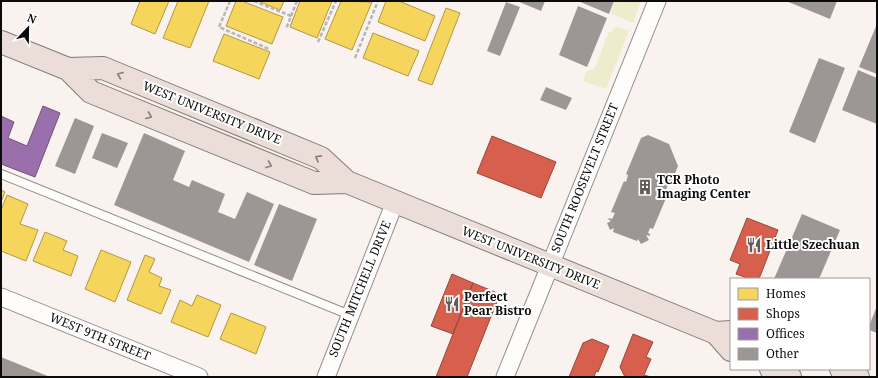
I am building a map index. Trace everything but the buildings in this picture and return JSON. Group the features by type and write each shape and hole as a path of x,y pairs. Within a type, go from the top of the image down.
{"main road":[{"name":"WEST UNIVERSITY DRIVE","path":"1,42 68,69 90,92 314,183 347,182 549,265 723,333 730,348"},
{"path":"773,370 790,377"},
{"path":"843,370 858,377"}],"street":[{"name":"SOUTH ROOSEVELT STREET","path":"505,377 657,1"},
{"name":"SOUTH MITCHELL DRIVE","path":"326,377 395,202"},
{"name":"WEST 9TH STREET","path":"1,297 199,377"}],"lane":[{"path":"1,174 350,315"}],"path":[{"path":"230,1 218,28 269,49"},
{"path":"254,1 291,16"},
{"path":"286,28 297,1"},
{"path":"318,42 336,1"},
{"path":"355,58 378,1"}],"shaded area":[{"path":"615,1 641,1 633,23 612,14 611,11"},
{"path":"616,26 629,31 606,89 583,81 586,72 595,68 609,32 612,32"}],"place":[{"name":"TCR Photo Imaging Center","path":"645,187"},
{"name":"Little Szechuan","path":"754,245"},
{"name":"Perfect Pear Bistro","path":"452,304"}]}
